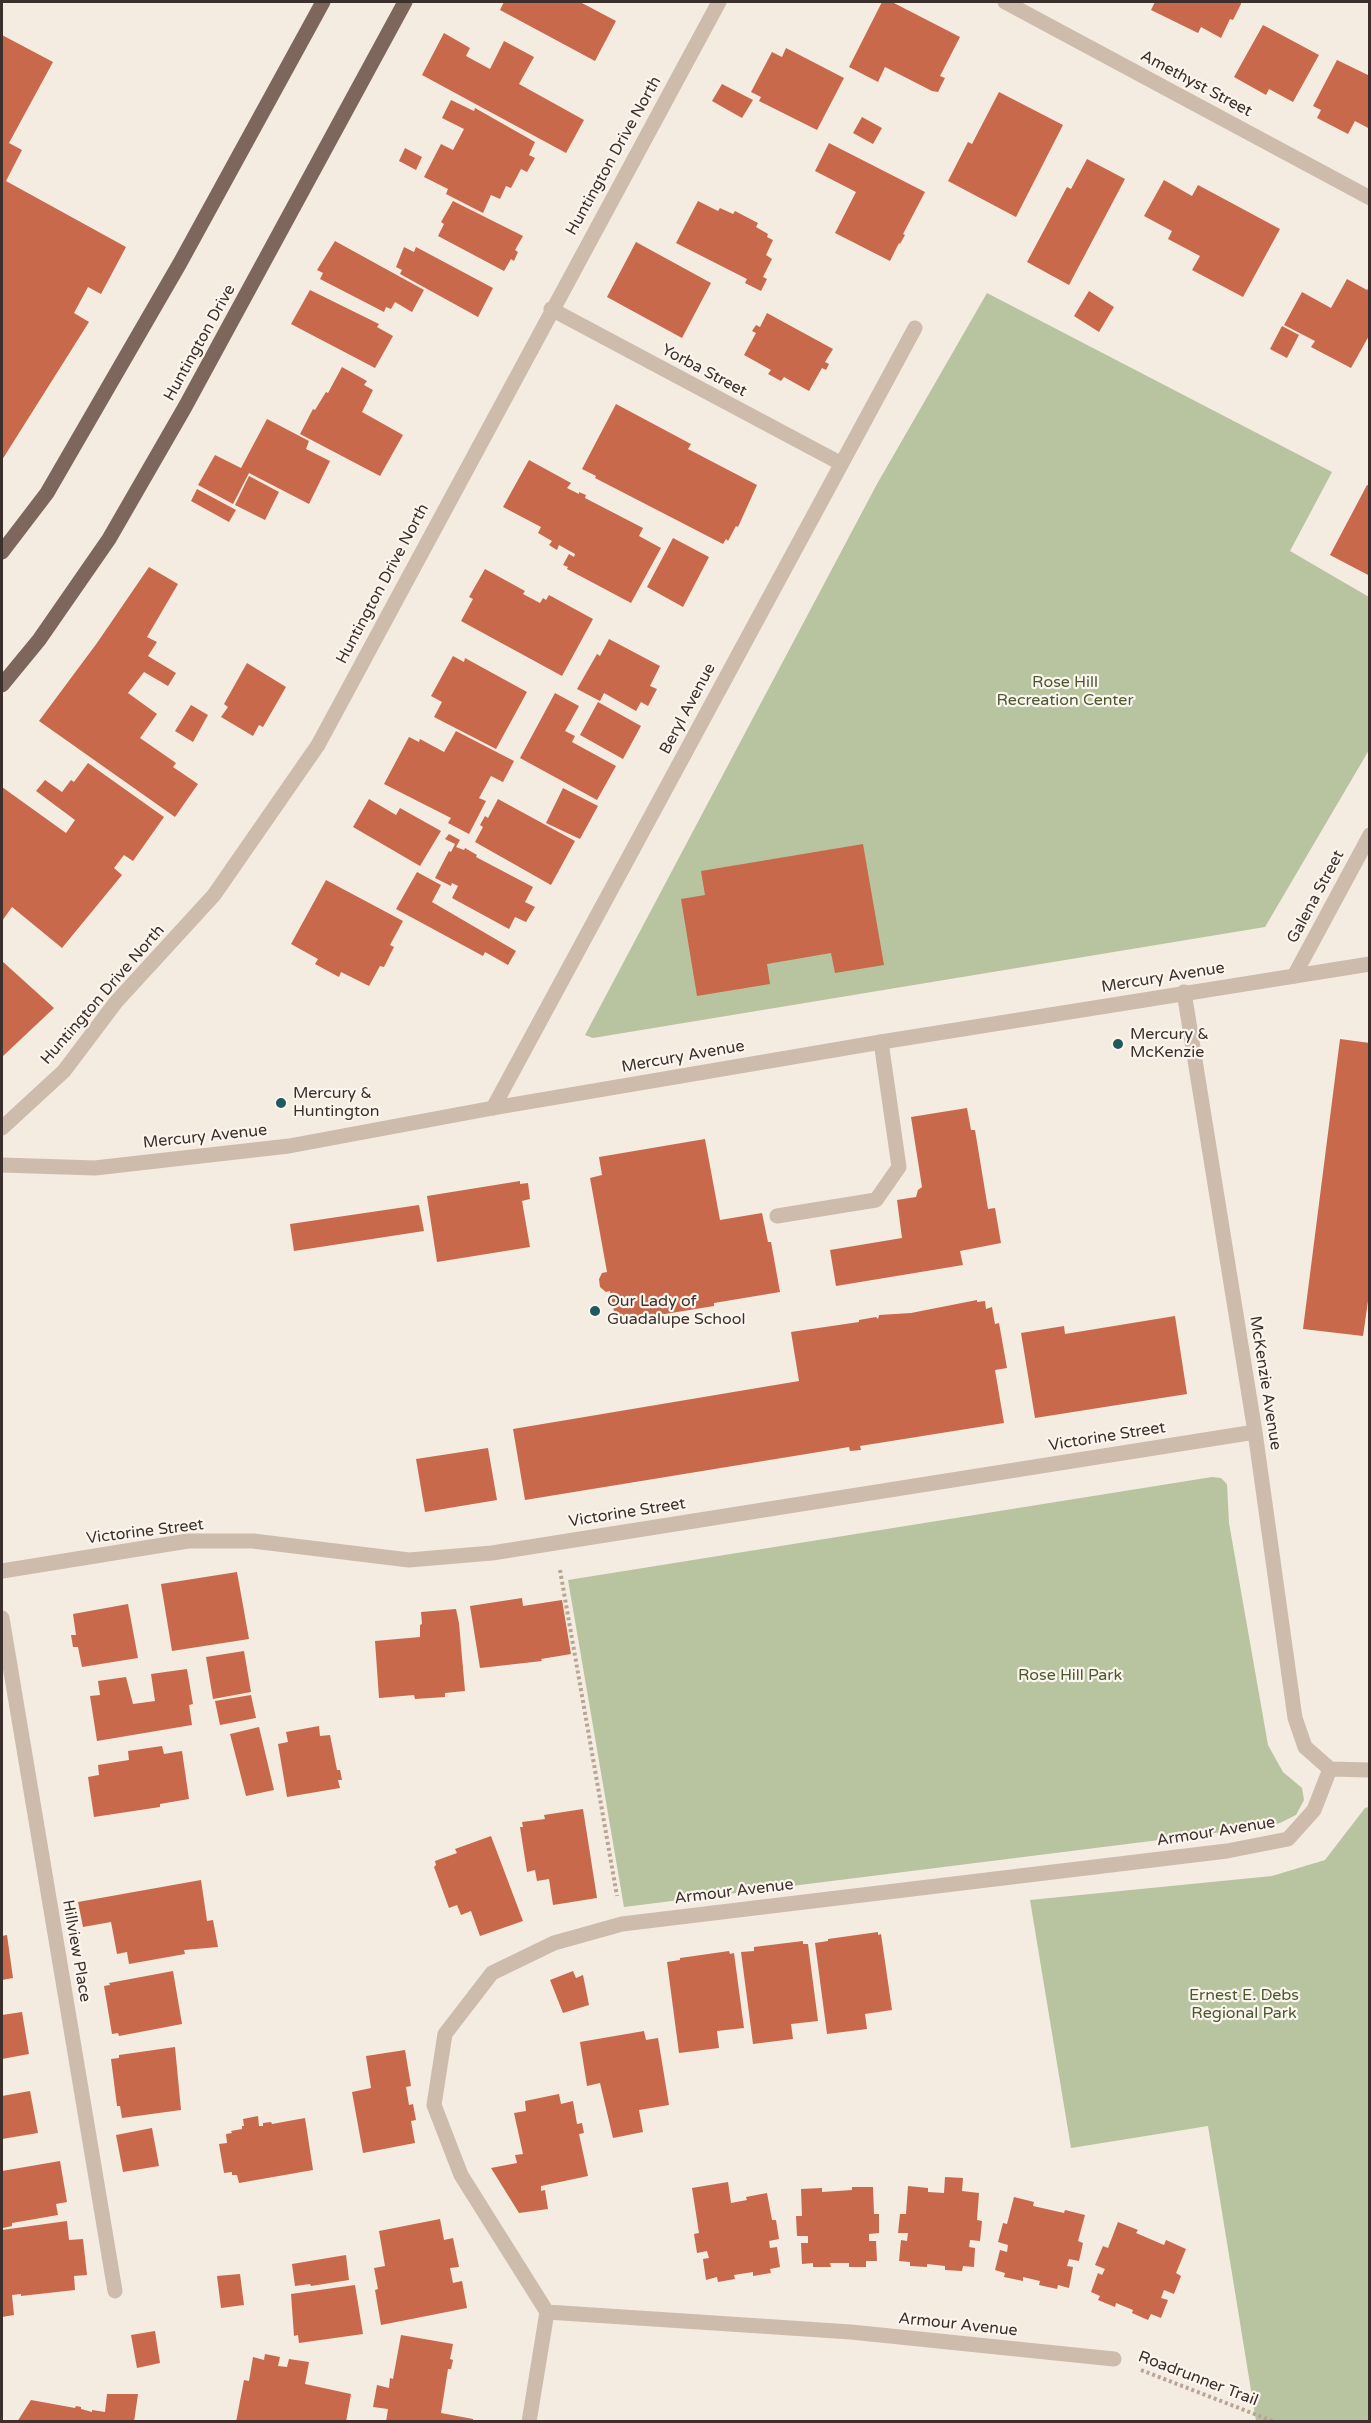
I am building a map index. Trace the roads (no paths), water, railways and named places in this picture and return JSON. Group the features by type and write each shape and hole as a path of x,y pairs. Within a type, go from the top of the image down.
{"main road":[{"path":"2,552 53,483 180,264 323,2"},
{"name":"Huntington Drive","path":"2,685 39,640 109,538 191,397 405,2"}],"street":[{"name":"Huntington Drive North","path":"2,1128 64,1071 116,1002 214,895 318,745 718,2"},
{"name":"Amethyst Street","path":"1005,2 1370,198"},
{"name":"Yorba Street","path":"551,309 840,463"},
{"name":"Beryl Avenue","path":"493,1107 915,328"},
{"name":"Galena Street","path":"1294,976 1370,835"},
{"name":"Mercury Avenue","path":"2,1165 96,1168 289,1146 493,1107 1370,964"},
{"name":"McKenzie Avenue","path":"1184,993 1255,1432 1295,1718 1305,1747 1330,1769"},
{"path":"777,1216 876,1200 899,1167 881,1042"},
{"name":"Victorine Street","path":"2,1571 188,1541 253,1541 409,1560 492,1553 1255,1432"},
{"name":"Hillview Place","path":"2,1618 115,2291"},
{"path":"1330,1769 1370,1770"},
{"name":"Armour Avenue","path":"1114,2359 852,2332 547,2312 461,2175 434,2105 445,2034 492,1973 554,1943 622,1924 1227,1851 1288,1839 1314,1810 1330,1769"},
{"path":"528,2421 547,2312"}],"place":[{"name":"Mercury & McKenzie","path":"1118,1044"},
{"name":"Mercury & Huntington","path":"281,1103"},
{"name":"Our Lady of Guadalupe School","path":"595,1311"}],"park label":[{"name":"Rose Hill Recreation Center","path":"1065,692"},
{"name":"Rose Hill Park","path":"1070,1676"},
{"name":"Ernest E. Debs Regional Park","path":"1244,2005"}]}
